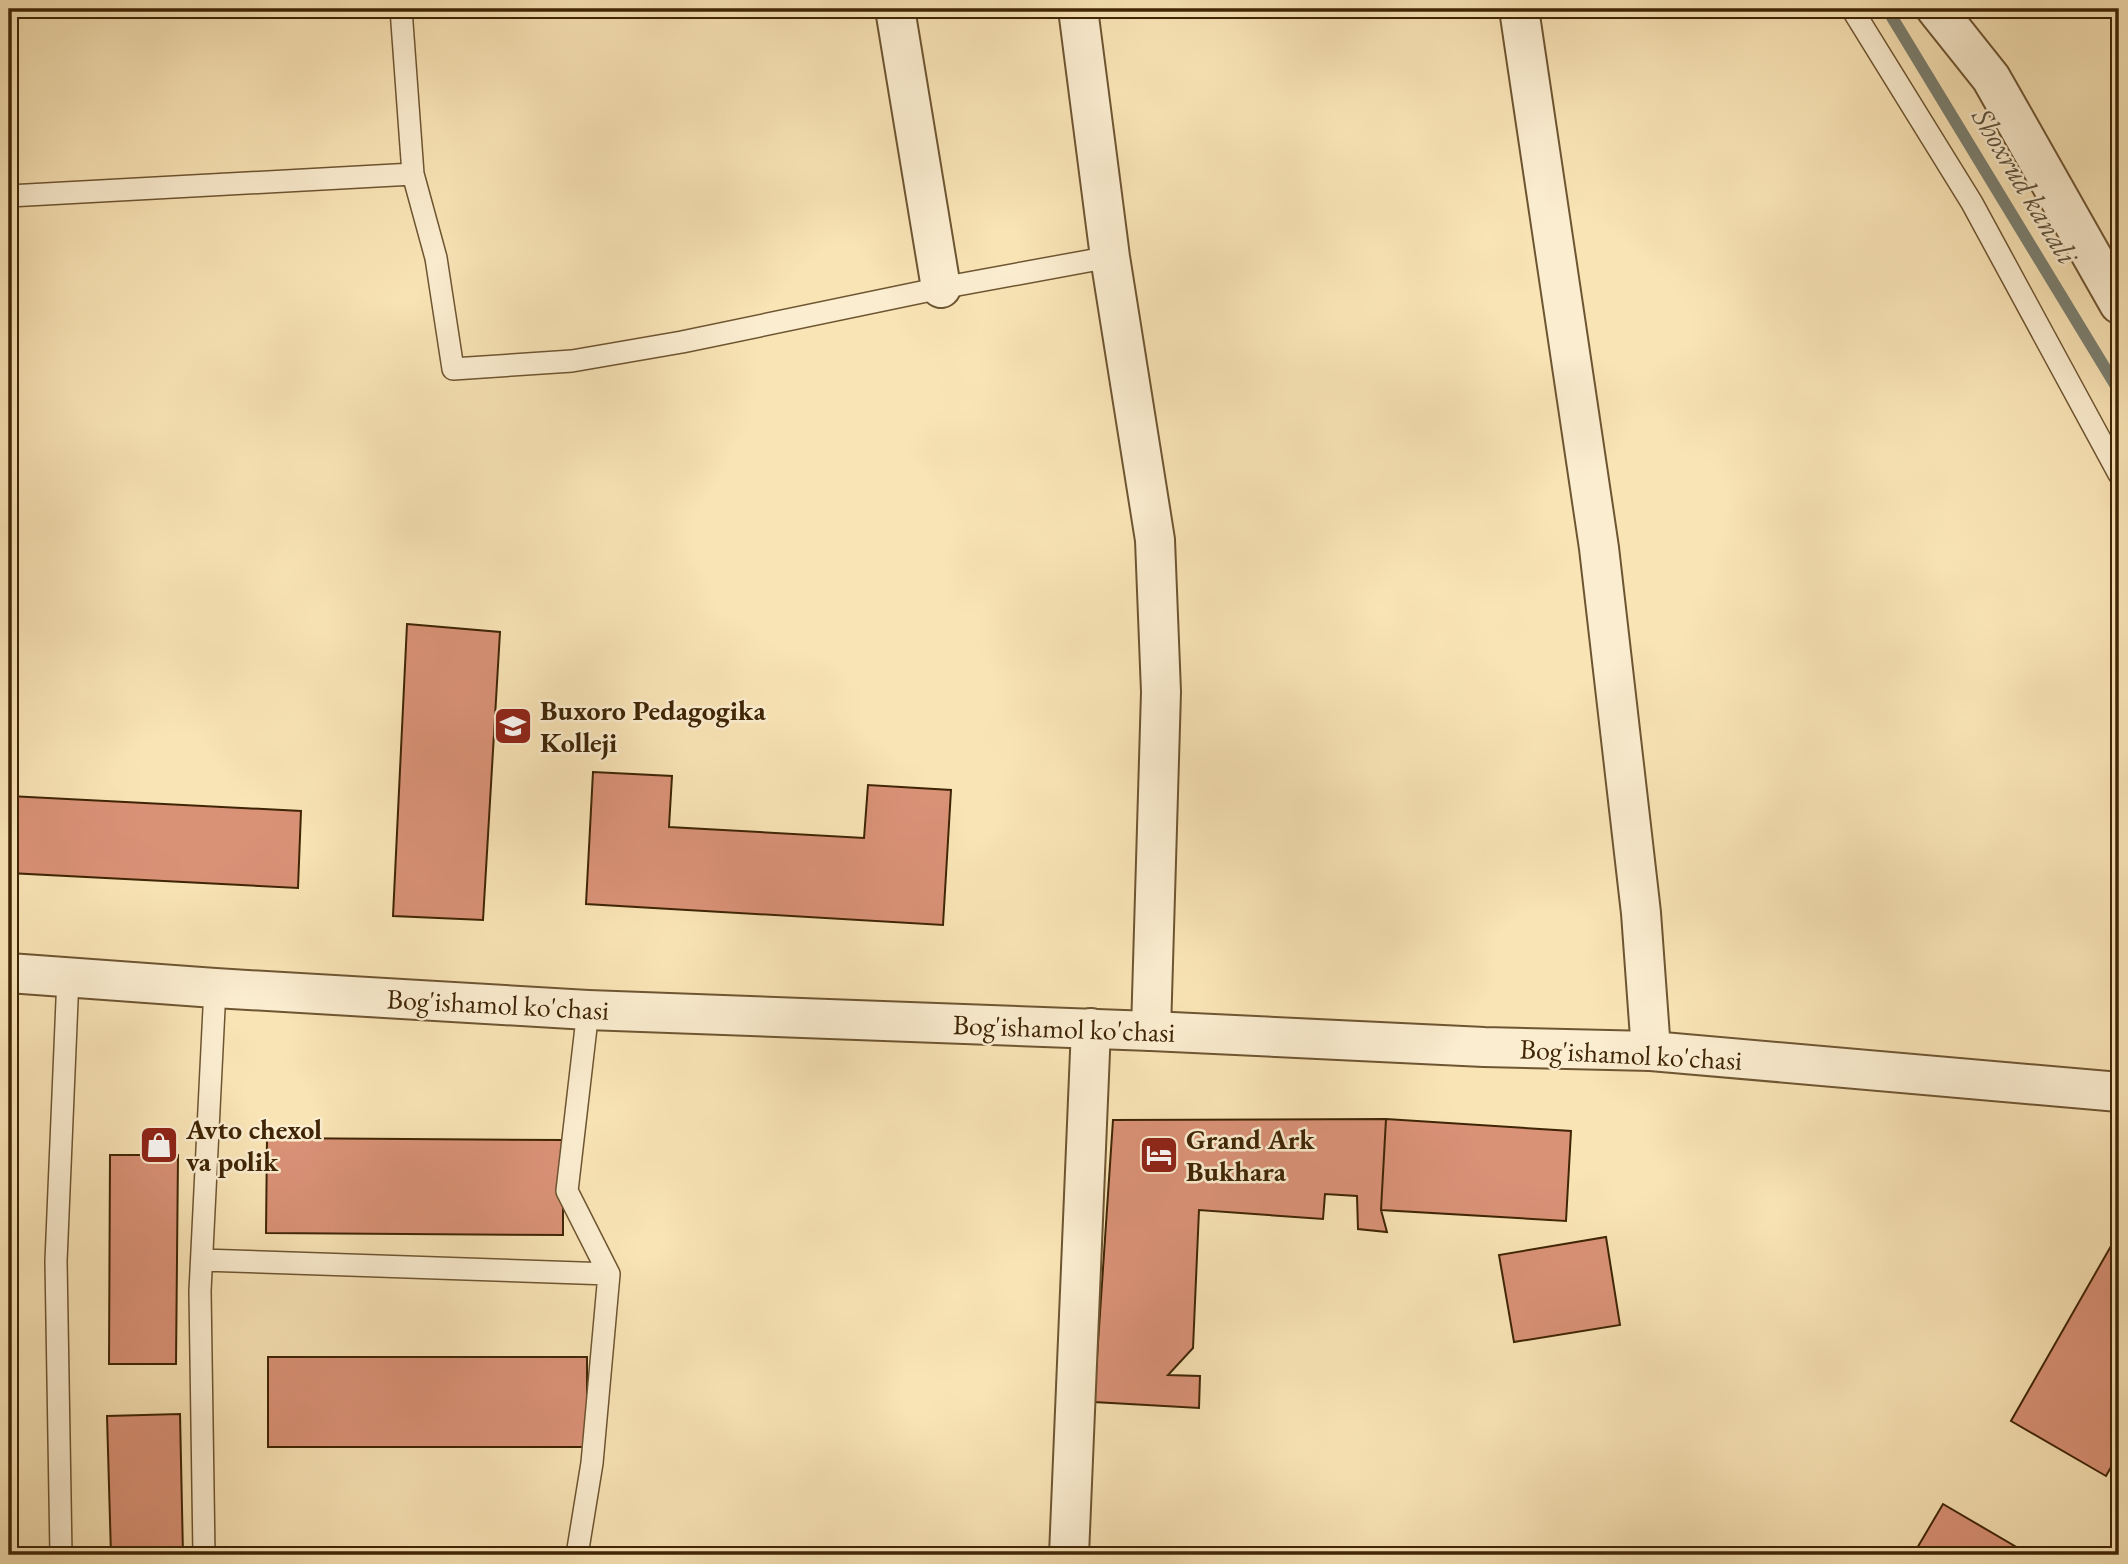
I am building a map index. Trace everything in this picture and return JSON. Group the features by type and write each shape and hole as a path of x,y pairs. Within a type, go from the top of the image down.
{"street":[{"path":"895,9 941,288"},
{"path":"1078,9 1110,257 1154,540 1161,692 1151,1031"},
{"path":"1519,9 1599,548 1641,913 1651,1051"},
{"path":"1936,9 1992,78 2119,304"},
{"name":"Bog'ishamol ko'chasi","path":"9,973 588,1010 1091,1028 1484,1047 1651,1051 2119,1092"},
{"path":"1069,1555 1091,1028"}],"lane":[{"path":"401,9 413,174 436,258 453,369 572,361 682,342 941,288 1110,257"},
{"path":"1852,9 1972,203 2119,474"},
{"path":"9,197 413,174"},
{"path":"61,1555 56,1261 68,977"},
{"path":"204,1555 201,1291 215,988"},
{"path":"577,1555 592,1463 609,1274 567,1191 588,1010"},
{"path":"202,1260 609,1274"}],"building":[{"path":"407,624 500,632 483,920 393,916"},
{"path":"593,772 672,776 669,827 864,838 868,785 951,790 943,925 586,904"},
{"path":"9,796 301,811 298,888 9,873"},
{"path":"1386,1119 1381,1210 1387,1232 1358,1229 1357,1196 1325,1194 1323,1219 1199,1210 1193,1348 1168,1375 1200,1376 1199,1408 1094,1402 1113,1120"},
{"path":"1386,1119 1571,1131 1566,1221 1381,1210"},
{"path":"267,1138 563,1140 563,1235 266,1233"},
{"path":"110,1155 178,1155 176,1364 109,1364"},
{"path":"2119,1232 2119,1453 2106,1476 2011,1421"},
{"path":"1606,1237 1620,1325 1514,1342 1499,1255"},
{"path":"268,1357 587,1357 587,1447 268,1447"},
{"path":"180,1414 183,1555 111,1555 107,1416"},
{"path":"1943,1504 2030,1555 1913,1555"}],"waterway":[{"name":"Shoxrud kanali","path":"1887,9 2119,391"}],"place":[{"name":"Buxoro Pedagogika Kolleji","path":"513,726"},
{"name":"Avto chexol va polik","path":"159,1145"},
{"name":"Grand Ark Bukhara","path":"1159,1155"}]}
